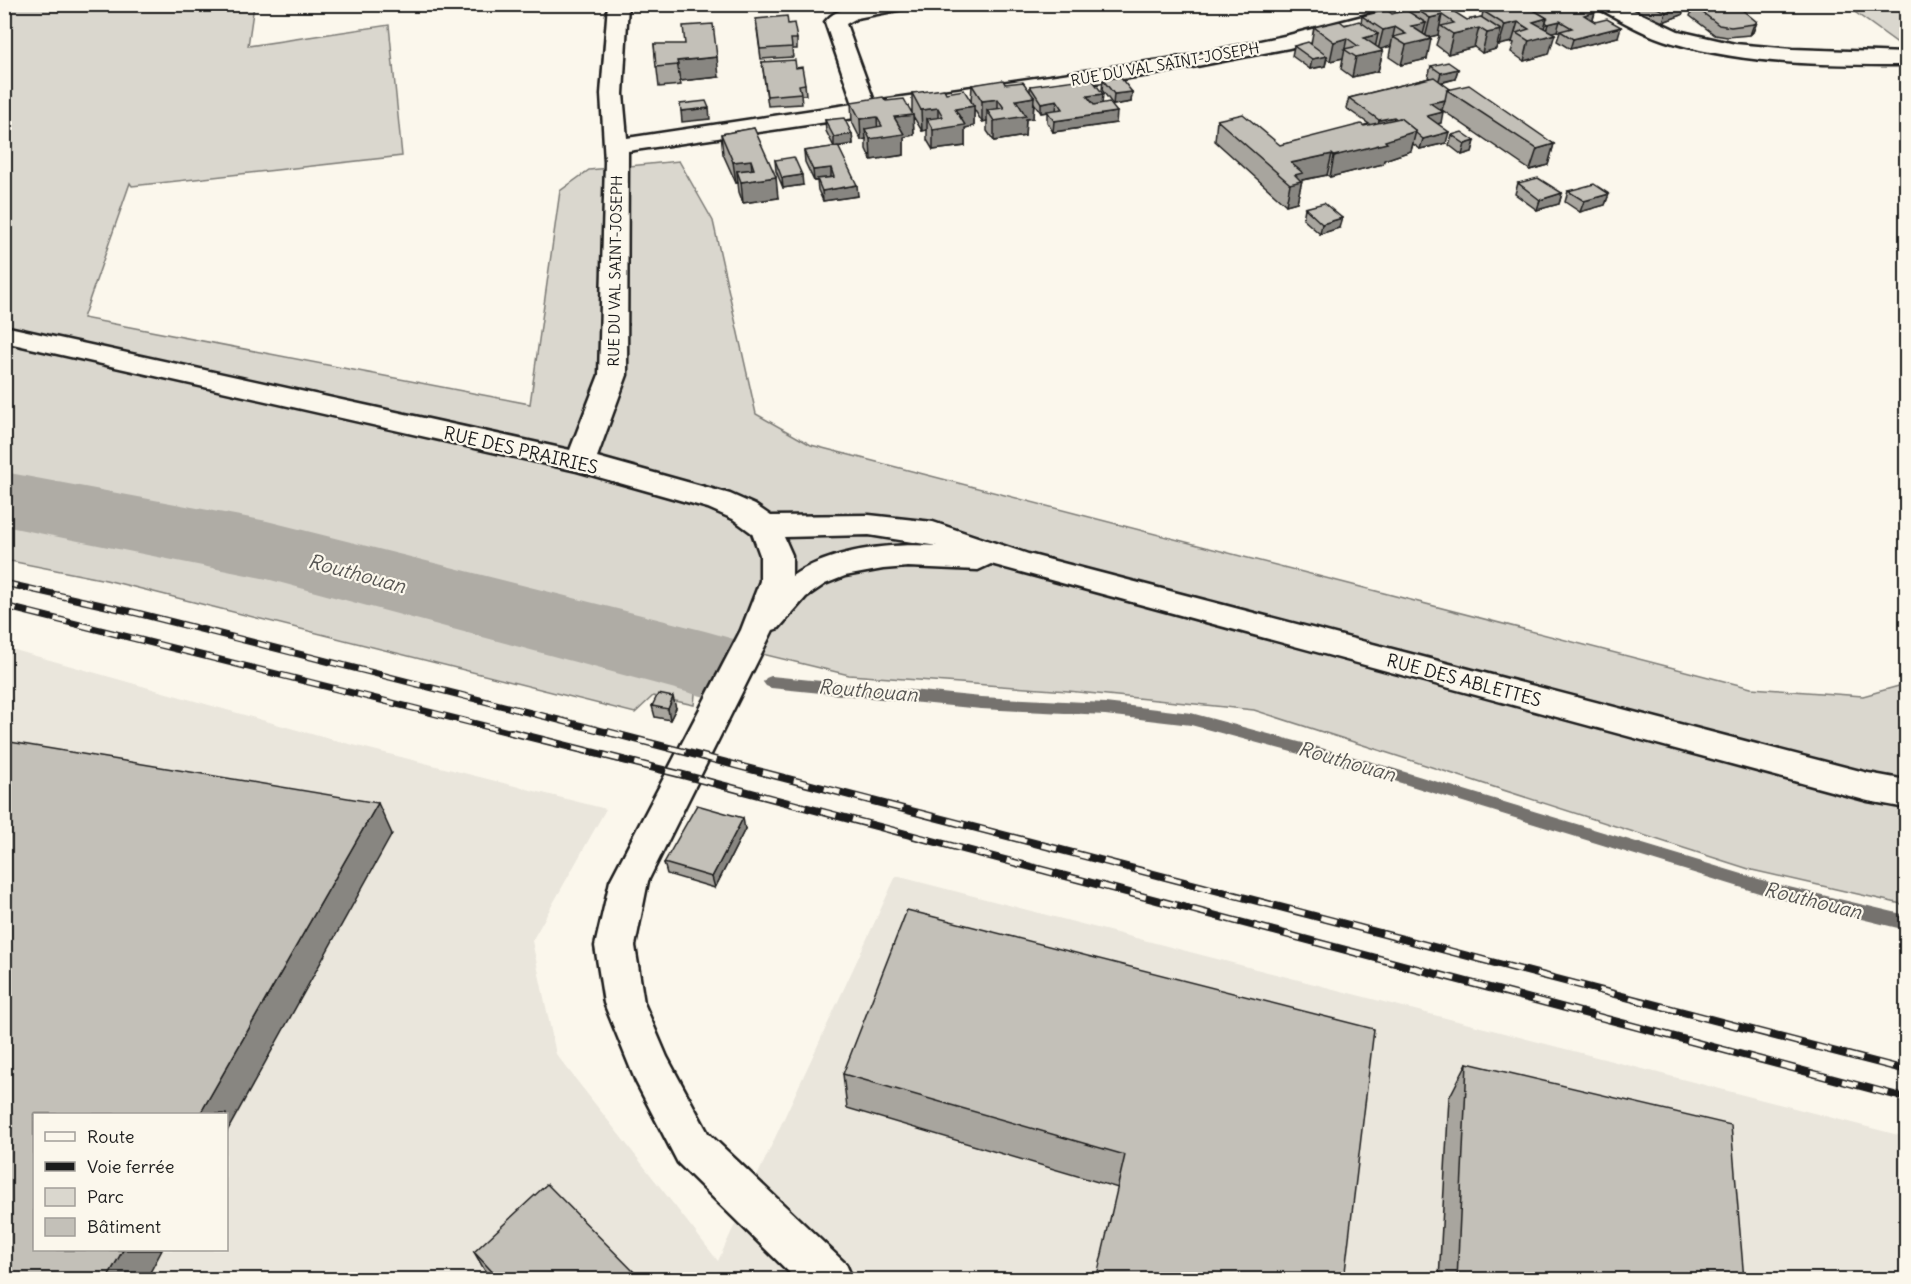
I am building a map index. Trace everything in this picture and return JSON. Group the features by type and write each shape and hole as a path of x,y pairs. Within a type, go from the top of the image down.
{"street":[{"name":"RUE DU VAL SAINT-JOSEPH","path":"580,462 614,375 617,162 612,94 618,4"},
{"path":"866,109 835,22 851,14 902,4"},
{"name":"RUE DU VAL SAINT-JOSEPH","path":"615,146 682,139 866,109 1078,80 1231,55 1393,16 1421,8 1420,4"},
{"path":"1605,4 1678,38 1717,47 1768,53 1906,59"},
{"name":"RUE DES PRAIRIES","path":"4,334 580,462 719,501 744,512 765,527"},
{"name":"RUE DES ABLETTES","path":"765,527 869,525 933,533 1021,563 1868,787 1906,794"},
{"path":"765,527 777,555 776,581 757,630 629,881 615,946 624,1003 651,1068 693,1148 830,1280"},
{"name":"RUE DES ABLETTES","path":"757,630 796,589 833,568 873,559 913,557 948,557 1021,563"}],"shaded area":[{"path":"4,647 322,737 606,809 532,941 556,1054 718,1261 896,876 1906,1137 1906,1279 5,1279"}],"green space":[{"path":"4,5 254,5 248,46 389,25 402,156 132,186 130,183 83,318 530,404 560,191 589,170 679,161 713,221 756,414 811,445 1751,688 1863,696 1906,684 1906,905 1752,870 1254,710 1068,691 849,675 700,639 694,705 653,696 635,713 106,580 5,560"},
{"path":"1845,5 1906,5 1906,49"}],"building":[{"path":"1442,4 1467,20 1481,17 1501,30 1487,33 1479,28 1453,34 1441,26 1454,23 1442,15 1430,18 1409,5"},
{"path":"1550,4 1583,4 1595,12 1584,15 1595,22 1607,19 1621,27 1573,39 1560,31 1572,28 1560,21 1548,24 1547,18 1532,9"},
{"path":"1648,4 1686,4 1686,5 1666,12"},
{"path":"1735,4 1757,22 1731,27 1719,25 1694,6"},
{"path":"1507,6 1513,9 1527,6 1547,18 1533,22 1555,34 1529,41 1516,33 1529,29 1518,22 1505,25 1483,11"},
{"path":"1387,10 1392,14 1406,10 1426,23 1411,26 1431,39 1406,45 1393,37 1406,34 1395,27 1383,30 1362,16"},
{"path":"787,16 788,24 794,23 797,39 791,39 792,47 760,49 756,19"},
{"path":"1340,21 1345,25 1359,21 1378,34 1364,38 1383,51 1356,57 1344,49 1358,46 1347,38 1334,42 1314,27"},
{"path":"713,24 717,57 677,61 678,65 656,67 654,44 685,44 683,26"},
{"path":"1308,42 1327,56 1312,59 1294,46"},
{"path":"795,60 796,68 802,67 805,84 799,85 801,93 767,96 762,62"},
{"path":"1448,62 1458,69 1441,73 1431,66"},
{"path":"1120,77 1132,92 1114,94 1103,80"},
{"path":"1434,77 1450,89 1447,90 1445,100 1430,103 1443,112 1427,116 1449,132 1423,139 1400,118 1379,120 1349,98"},
{"path":"1091,78 1103,94 1087,96 1094,105 1109,102 1117,112 1054,121 1047,111 1063,109 1057,100 1041,103 1030,86"},
{"path":"1003,80 1005,84 1023,82 1034,97 1016,100 1026,116 994,121 987,110 1004,108 998,99 982,101 972,85"},
{"path":"1469,85 1554,144 1537,149 1447,90"},
{"path":"944,89 946,93 964,90 974,106 955,109 965,125 933,130 927,119 943,117 938,108 921,110 912,93"},
{"path":"883,97 886,101 904,99 913,115 894,117 904,134 870,139 865,129 882,126 877,117 860,119 851,102"},
{"path":"706,101 709,108 681,111 680,104"},
{"path":"1243,114 1280,145 1361,124 1364,126 1400,118 1416,131 1385,141 1387,143 1334,156 1332,154 1291,163 1303,173 1295,175 1301,181 1290,184 1217,120"},
{"path":"844,118 852,134 834,137 825,120"},
{"path":"754,128 776,177 741,182 737,171 754,169 751,160 733,162 721,134"},
{"path":"1462,132 1475,141 1465,144 1452,135"},
{"path":"838,146 857,185 822,191 817,179 834,177 831,168 813,170 804,151"},
{"path":"794,157 802,175 782,178 775,160"},
{"path":"1538,178 1562,193 1540,200 1518,183"},
{"path":"1594,184 1609,194 1584,201 1568,191"},
{"path":"1324,203 1342,218 1322,224 1305,208"},
{"path":"658,694 673,697 668,709 652,706"},
{"path":"4,741 378,803 201,1113 33,1113 33,1251 122,1251 106,1280 4,1280"},
{"path":"697,805 743,818 712,877 664,863"},
{"path":"907,910 1374,1029 1344,1280 1096,1280 1125,1155 843,1074"},
{"path":"1467,1063 1731,1125 1744,1280 1457,1280"},
{"path":"547,1184 642,1280 500,1280 474,1252"}],"waterway":[{"name":"Routhouan","path":"4,499 267,550 705,664"},
{"name":"Routhouan","path":"771,682 981,703 1105,709 1191,719 1362,765 1772,890 1906,923"}],"railway":[{"path":"4,583 137,613 614,734"},
{"path":"4,606 517,734"},
{"path":"511,732 683,775 1906,1098"},
{"path":"608,732 1906,1070"}]}
